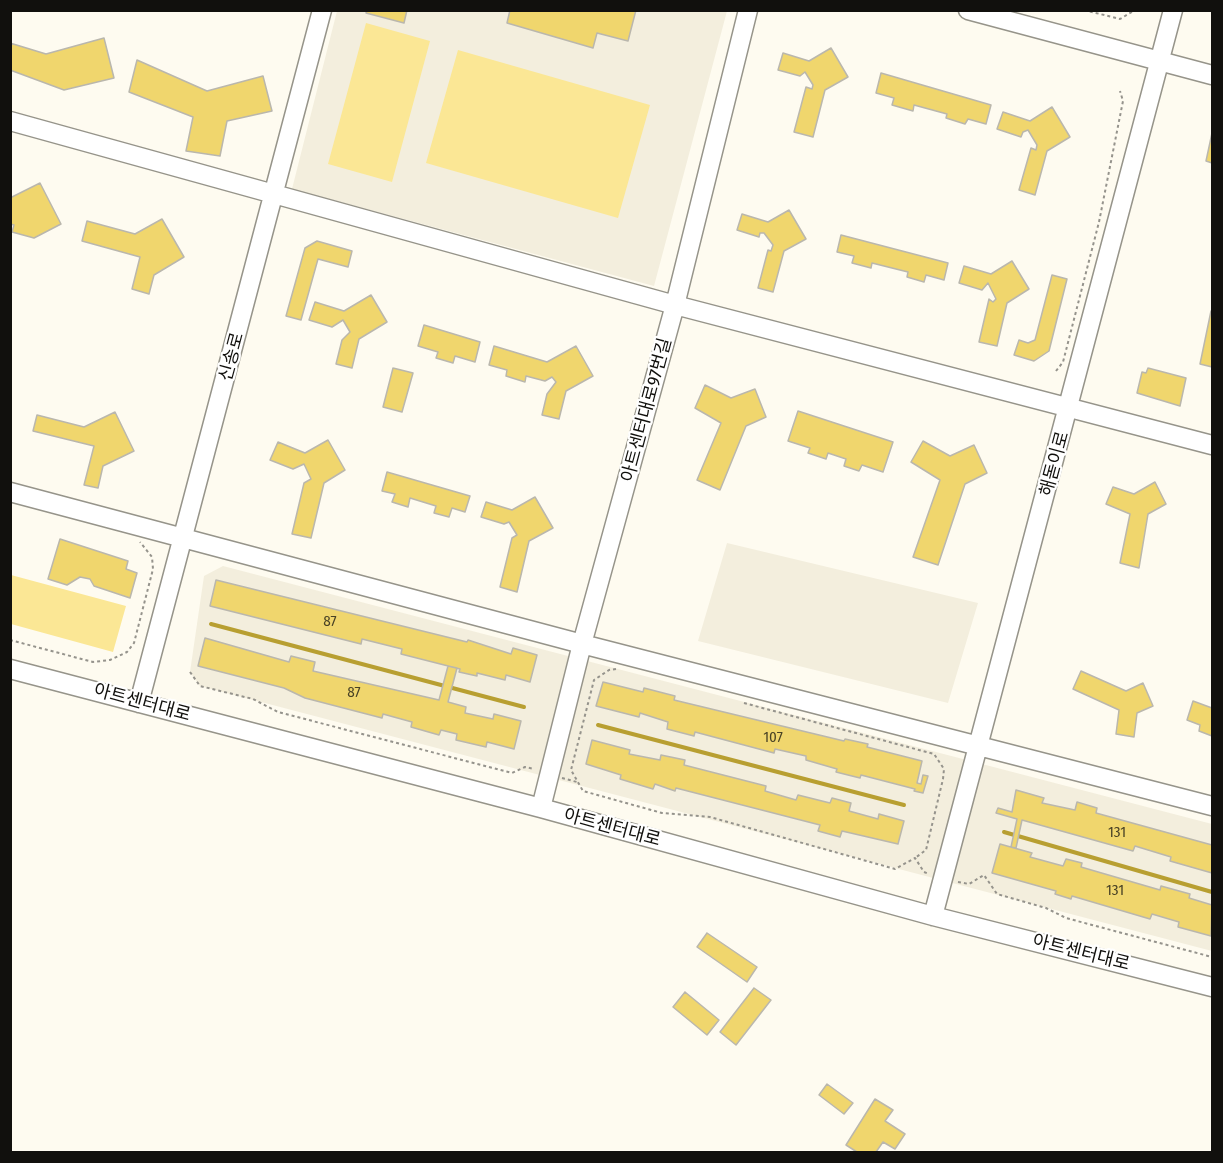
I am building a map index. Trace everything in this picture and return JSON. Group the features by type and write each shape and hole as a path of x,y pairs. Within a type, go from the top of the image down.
{"street":[{"name":"신송로","path":"140,703 322,10"},
{"name":"아트센터대로97번길","path":"541,808 582,644 675,305 748,10"},
{"path":"968,10 1212,75"},
{"name":"해돋이로","path":"933,916 981,745 1173,10"},
{"path":"10,121 675,305 1212,445"},
{"path":"10,492 582,644 1212,806"},
{"name":"아트센터대로","path":"10,669 541,808 933,916 1212,987"}],"path":[{"path":"1084,10 1120,19 1135,10"},
{"path":"1056,371 1063,362 1099,222 1123,101 1120,91"},
{"path":"10,640 93,662 110,660 127,652 134,643 153,569 152,557 142,543 133,538"},
{"path":"620,669 609,670 594,680 571,770 583,792 662,813 710,818 895,868 926,850 944,769 934,754 740,702"},
{"path":"190,672 200,686 253,699 279,712 512,773 525,767 538,770"},
{"path":"566,779 577,782"},
{"path":"915,858 924,872"},
{"path":"963,883 969,884 984,875 997,894 1046,908 1066,918 1212,957"}],"shaded area":[{"path":"337,11 727,11 654,286 292,189"},
{"path":"366,23 430,41 392,182 328,164"},
{"path":"458,50 650,105 618,218 426,163"},
{"path":"727,543 978,603 948,703 698,641"},
{"path":"223,566 1212,824 1212,951 200,686 190,672 204,576"},
{"path":"11,575 126,606 113,652 11,624"}],"building":[{"path":"367,10 407,10 404,23 366,13"},
{"path":"510,10 636,10 628,41 597,33 593,48 507,23"},
{"path":"104,38 114,78 64,90 10,70 10,43 46,54"},
{"path":"831,48 848,77 825,90 813,137 794,132 806,87 812,89 813,85 805,72 800,76 778,70 783,53 809,61"},
{"path":"137,60 207,91 263,76 272,111 227,121 220,156 186,151 193,117 129,92"},
{"path":"881,73 991,105 986,124 968,119 965,124 946,118 947,114 914,105 913,111 892,105 894,98 876,93"},
{"path":"1052,107 1070,137 1047,151 1035,195 1019,190 1031,148 1036,150 1037,145 1028,130 1023,132 1021,137 997,129 1003,112 1030,121"},
{"path":"1212,133 1212,163 1206,161"},
{"path":"40,183 61,224 34,238 12,232 14,225 10,224 10,198"},
{"path":"789,210 806,239 784,251 773,292 758,288 768,250 771,251 773,245 764,233 760,233 759,237 737,230 742,214 768,222"},
{"path":"162,219 184,257 154,275 149,294 132,289 140,257 82,241 87,221 135,234"},
{"path":"841,235 948,263 944,280 926,275 924,282 907,277 908,272 872,263 871,268 852,263 854,256 837,252"},
{"path":"317,241 352,251 348,267 318,259 301,320 286,316 305,248"},
{"path":"1012,261 1029,289 1007,303 997,346 979,342 989,299 993,302 996,299 988,283 982,290 959,283 964,266 991,274"},
{"path":"1052,275 1067,279 1049,351 1034,361 1014,355 1019,340 1028,343 1035,340"},
{"path":"371,295 387,322 359,339 352,368 336,364 342,340 350,332 343,320 332,327 309,320 315,302 344,311"},
{"path":"1212,312 1212,367 1200,364"},
{"path":"424,325 480,342 475,362 455,356 453,363 436,358 438,352 418,346"},
{"path":"494,346 547,362 576,346 593,376 566,391 559,419 542,415 547,394 556,382 552,377 545,381 526,376 525,382 506,376 507,370 489,365"},
{"path":"393,368 413,373 402,412 383,407"},
{"path":"1148,368 1186,378 1180,406 1137,393 1142,372 1146,373"},
{"path":"705,385 731,398 755,389 766,417 746,426 720,490 697,480 721,423 695,408"},
{"path":"798,411 893,442 883,472 862,465 859,471 844,466 846,459 828,453 826,459 808,453 810,448 788,441"},
{"path":"115,412 134,451 103,466 98,488 84,485 94,446 33,431 37,415 84,427"},
{"path":"328,440 345,470 324,483 311,538 292,534 304,483 311,479 304,464 293,469 270,460 278,442 305,453"},
{"path":"923,441 950,456 974,445 987,473 965,484 938,565 913,557 940,480 911,462"},
{"path":"387,472 470,496 465,512 452,508 449,517 434,513 436,506 410,498 408,507 392,502 395,494 382,491"},
{"path":"1155,482 1166,504 1148,514 1139,568 1120,563 1130,514 1106,504 1113,487 1134,494"},
{"path":"535,497 553,528 529,541 517,592 500,587 512,538 517,535 509,522 504,524 481,517 486,502 512,510"},
{"path":"60,539 128,561 126,569 137,573 130,598 94,586 90,579 80,577 67,585 48,579"},
{"path":"216,580 467,642 468,640 511,654 513,648 537,655 530,682 506,675 505,680 477,673 477,676 459,672 460,669 401,654 402,649 362,639 361,644 210,606"},
{"path":"205,638 289,662 291,656 315,662 313,671 439,700 448,666 457,668 448,702 466,707 465,713 493,719 494,714 521,721 514,749 487,742 486,747 456,740 457,734 441,730 439,735 411,727 412,722 383,714 382,718 305,698 284,688 198,666"},
{"path":"1081,671 1126,691 1143,683 1153,706 1137,713 1134,737 1116,734 1119,710 1073,689"},
{"path":"603,682 643,692 644,688 675,696 674,700 844,741 845,739 868,744 867,747 922,761 917,783 921,784 923,775 928,776 923,793 861,775 860,778 836,772 837,769 806,760 806,756 775,749 774,753 695,732 694,736 667,729 668,722 640,713 639,717 596,706"},
{"path":"1193,701 1212,708 1212,736 1199,731 1200,725 1187,720"},
{"path":"592,740 630,750 629,754 660,760 661,755 685,760 684,765 766,786 765,791 796,800 798,795 830,803 832,798 851,803 849,811 878,819 879,814 904,821 898,844 842,831 840,837 818,831 820,825 676,788 675,791 655,784 653,789 620,779 621,775 586,764"},
{"path":"1016,790 1044,798 1042,803 1075,810 1077,802 1097,808 1096,813 1212,845 1212,873 1170,861 1171,857 1135,846 1133,851 1022,820 1016,848 1011,847 1017,819 996,813 998,808 1012,812"},
{"path":"1000,844 1032,853 1030,857 1063,866 1066,859 1082,863 1081,867 1160,890 1161,886 1190,894 1189,898 1212,905 1211,936 1178,927 1179,922 1152,914 1150,919 1072,896 1071,899 1055,894 1056,891 992,873"},
{"path":"707,933 757,967 747,982 697,947"},
{"path":"754,988 771,1000 736,1045 720,1032"},
{"path":"685,992 719,1020 707,1035 673,1007"},
{"path":"827,1084 853,1103 844,1114 819,1095"},
{"path":"875,1099 893,1110 885,1121 905,1134 895,1149 883,1142 876,1152 857,1152 846,1145"}],"waterway":[{"path":"211,624 524,707"},
{"path":"598,725 904,805"},
{"path":"1004,832 1212,892"}]}
